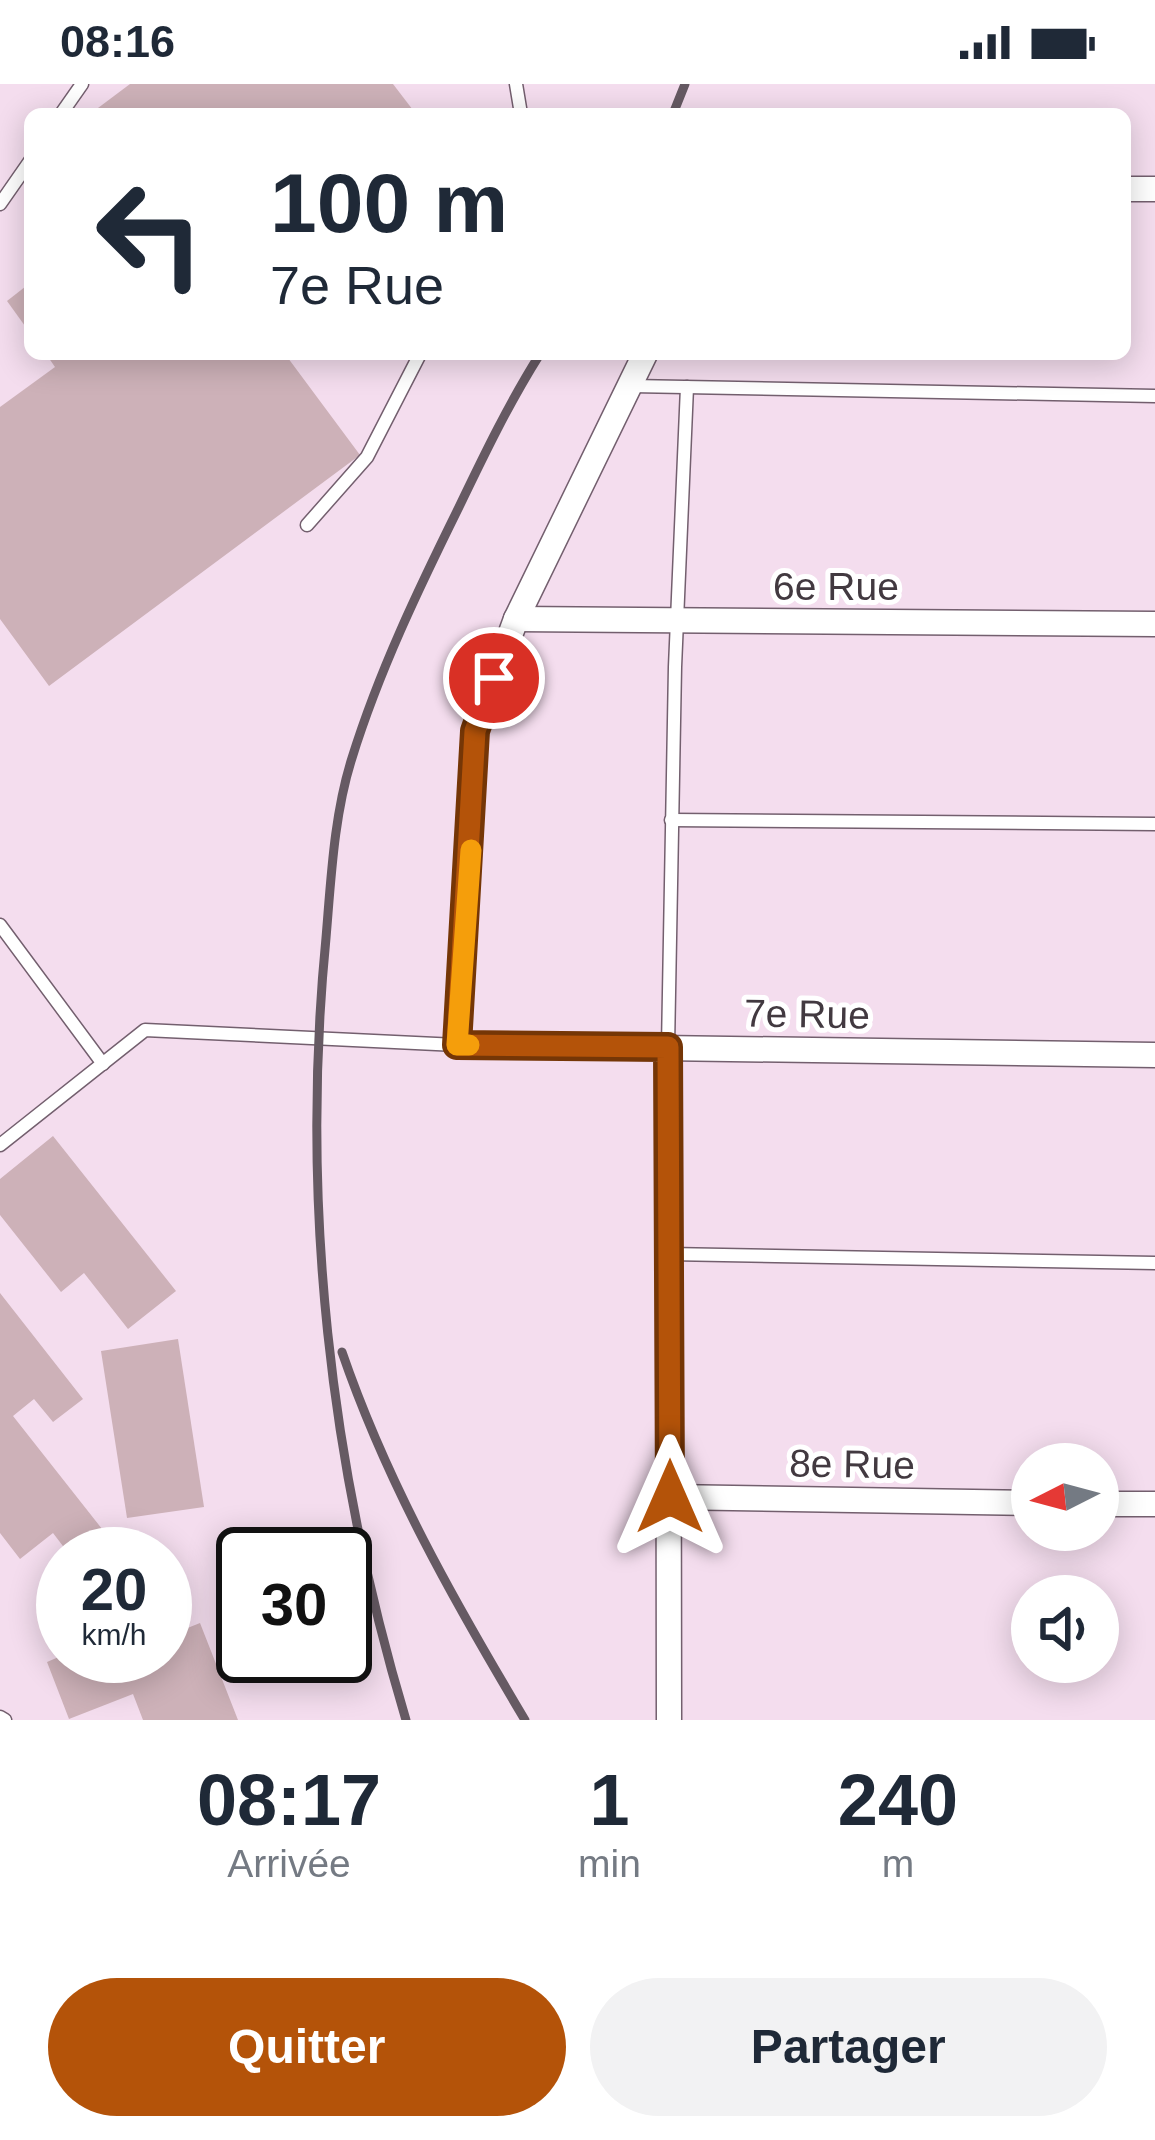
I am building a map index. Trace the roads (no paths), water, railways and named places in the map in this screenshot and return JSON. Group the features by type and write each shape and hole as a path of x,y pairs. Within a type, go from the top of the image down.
{"street":[{"path":"457,1045 475,731 516,620 643,360"},
{"name":"6e Rue","path":"516,620 1155,624"},
{"name":"7e Rue","path":"457,1045 1155,1055"},
{"path":"668,1047 669,1720"},
{"name":"8e Rue","path":"670,1497 1011,1503"},
{"path":"1119,1504 1155,1504"}],"lane":[{"path":"0,205 24,170"},
{"path":"307,525 367,457 417,360"},
{"path":"632,386 1155,396"},
{"path":"668,1047 676,621 687,386"},
{"path":"671,820 1155,824"},
{"path":"0,925 103,1064"},
{"path":"0,1144 146,1030 457,1045"},
{"path":"668,1254 1155,1263"}],"railway":[{"path":"675,108 685,84"},
{"path":"406,1720 358,1528 328,1333 317,1136 332,870 346,779 387,662 487,449 536,360"},
{"path":"342,1352 424,1541 525,1720"}]}
